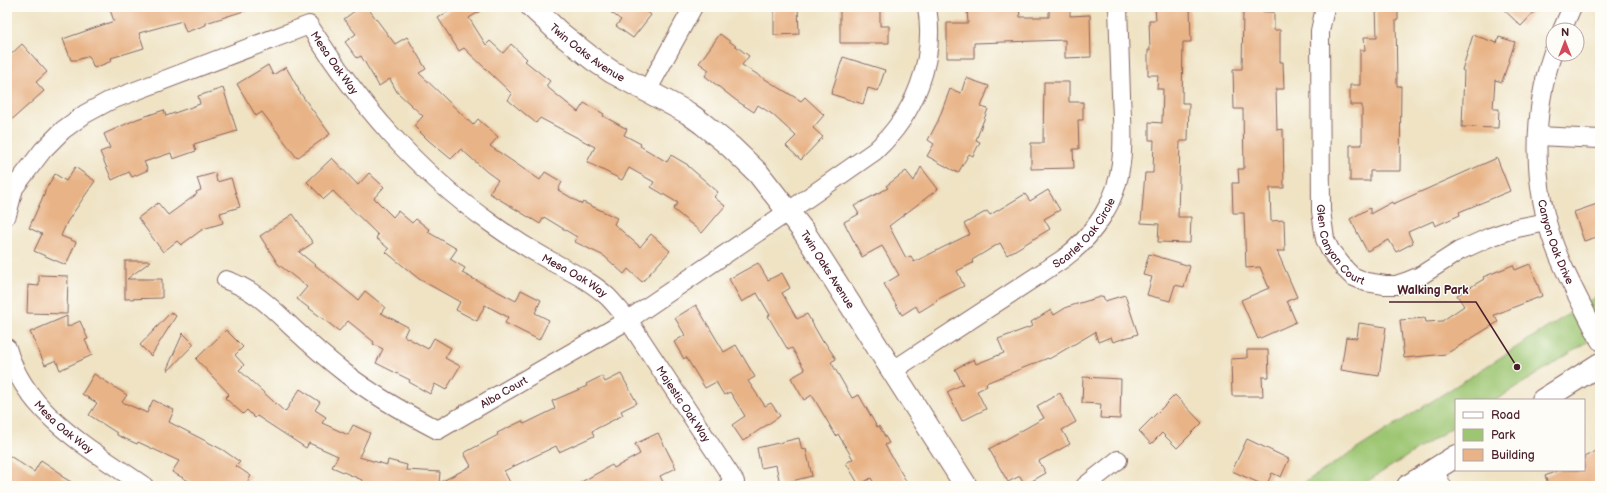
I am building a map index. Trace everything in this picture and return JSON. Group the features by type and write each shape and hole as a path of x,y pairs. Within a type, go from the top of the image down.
{"street":[{"name":"Twin Oaks Avenue","path":"532,7 577,48 612,72 688,113 731,147 758,173 804,232 966,486"},
{"path":"647,91 693,7"},
{"path":"789,211 875,151 902,121 920,84 927,58 930,32 927,7"},
{"name":"Scarlet Oak Circle","path":"892,371 1064,260 1074,252 1091,233 1105,212 1115,189 1121,164 1122,151 1123,131 1118,7"},
{"path":"1565,22 1572,7"},
{"name":"Glen Canyon Court","path":"1324,8 1320,31 1321,211 1325,239 1330,250 1352,276 1366,282 1396,285 1420,276 1446,258 1474,244 1517,228 1547,222"},
{"name":"Mesa Oak Way","path":"7,215 11,186 63,130 85,114 109,101 308,25 333,63 360,99 389,134 421,166 455,196 491,224 529,249 607,296 628,320"},
{"name":"Canyon Oak Drive","path":"1550,62 1543,89 1538,136 1539,177 1547,222 1560,259 1600,341"},
{"path":"1538,136 1600,139"},
{"name":"Alba Court","path":"226,280 249,289 259,296 316,349 370,391 438,430 628,320 789,211"},
{"name":"Majestic Oak Way","path":"628,320 735,482 728,486"},
{"name":"Mesa Oak Way","path":"7,348 18,376 48,416 66,432 144,486"},
{"path":"1545,399 1600,364"},
{"path":"1408,486 1438,478 1455,457"},
{"path":"1086,486 1118,460"}],"green space":[{"path":"1600,294 1600,334 1498,399 1455,399 1455,426 1360,486 1299,486"}],"building":[{"path":"109,7 246,7 247,10 206,23 206,25 186,32 182,21 139,33 144,48 111,58 112,61 94,68 89,56 77,60 71,60 63,39 114,21"},
{"path":"360,7 367,7 395,44 407,37 426,69 419,73 473,125 478,119 498,137 490,146 540,180 545,172 562,182 558,190 582,204 583,202 617,218 614,224 640,247 651,234 670,251 642,282 628,269 624,274 604,256 575,242 577,237 544,217 540,224 489,193 498,180 461,149 451,159 428,140 414,126 423,116 397,92 390,79 379,86 361,56 357,58 345,42 356,34 344,19"},
{"path":"456,7 487,7 469,18 486,45 490,41 503,53 511,44 527,59 525,61 550,81 546,86 578,112 584,103 604,114 603,116 627,129 624,135 641,144 640,146 667,162 671,155 688,165 718,192 714,197 725,206 702,233 673,209 678,203 651,187 654,182 629,168 622,180 587,162 595,147 540,118 536,123 508,100 512,94 464,48 459,51 438,18"},
{"path":"604,7 642,7 651,15 633,38 616,26 621,20"},
{"path":"774,7 798,7 799,34 774,35"},
{"path":"840,7 880,7 880,26 889,26 889,43 840,43"},
{"path":"1019,7 1020,17 1049,17 1049,9 1070,9 1070,16 1090,15 1091,57 1065,58 1065,40 974,43 974,58 947,58 947,23 968,23 967,9"},
{"path":"1155,7 1190,7 1191,42 1183,42 1182,103 1189,103 1188,141 1180,141 1178,217 1191,217 1190,243 1158,242 1159,224 1141,223 1145,173 1153,173 1154,140 1149,140 1149,122 1162,123 1163,89 1157,89 1158,75 1148,75 1148,50 1150,50 1149,20 1156,20"},
{"path":"1376,7 1398,7 1398,20 1396,20 1397,86 1401,86 1400,171 1370,171 1370,181 1350,181 1350,145 1362,145 1362,105 1350,105 1350,85 1360,85 1360,50 1365,50 1364,37 1377,37"},
{"path":"1501,7 1539,7 1521,26"},
{"path":"1243,11 1274,12 1274,30 1280,30 1280,62 1283,62 1284,89 1276,89 1277,130 1283,129 1284,188 1270,188 1271,221 1284,220 1285,251 1277,251 1297,297 1287,301 1296,322 1258,339 1241,300 1269,288 1260,267 1246,268 1244,213 1233,213 1232,183 1239,183 1238,169 1244,169 1243,109 1234,109 1233,69 1242,69"},
{"path":"720,34 749,56 742,65 801,101 805,97 824,115 813,128 823,137 801,160 786,146 796,136 772,114 758,105 754,112 737,101 705,76 709,70 699,63"},
{"path":"1473,35 1497,43 1499,37 1515,42 1502,82 1495,80 1493,109 1499,109 1498,128 1462,127 1464,71 1462,70"},
{"path":"22,44 47,72 36,82 44,91 7,124 7,58"},
{"path":"843,57 885,70 878,91 868,88 863,104 831,94"},
{"path":"268,65 273,75 286,67 298,90 330,134 297,158 262,112 256,116 237,84"},
{"path":"966,78 989,86 981,107 988,109 976,140 980,142 973,156 969,154 958,173 927,156 934,144 928,140 938,121 950,89 961,93"},
{"path":"1044,82 1069,82 1069,102 1083,102 1083,120 1078,120 1079,149 1073,149 1074,168 1031,169 1031,143 1043,143"},
{"path":"223,88 237,131 194,144 196,151 173,159 171,153 144,162 148,170 132,177 129,172 112,180 100,152 110,148 104,134 137,119 164,110 166,116 200,104 198,96"},
{"path":"332,158 358,185 369,173 384,187 374,198 393,217 398,211 412,223 416,219 430,230 428,232 457,249 450,259 465,268 462,273 516,301 521,290 541,300 535,313 549,320 539,340 505,323 508,317 485,305 477,321 456,310 460,302 419,279 386,252 389,249 376,238 378,235 333,191 324,199 307,182"},
{"path":"1497,158 1510,191 1459,212 1460,215 1435,226 1433,221 1408,232 1413,243 1396,252 1389,240 1367,251 1350,219 1370,208 1370,214 1392,202 1393,204"},
{"path":"75,167 95,181 67,222 61,236 76,242 66,265 34,251 42,234 29,228 44,192 55,174 66,181"},
{"path":"921,167 938,189 889,226 906,258 911,256 914,262 970,234 964,224 987,211 990,215 1025,194 1030,201 1048,190 1060,210 1044,219 1050,229 1007,255 1000,243 972,260 973,263 957,271 964,286 936,300 937,301 919,312 916,306 902,315 884,284 899,275 882,246 862,257 844,222 859,214 854,206 888,188 886,186 906,171 914,181"},
{"path":"215,173 217,182 231,178 240,207 220,213 223,223 203,229 181,245 177,241 163,252 138,218 158,203 168,215 197,194 196,192 201,190 197,178"},
{"path":"1600,203 1600,236 1584,241 1574,212"},
{"path":"293,214 313,243 299,252 358,300 365,291 385,307 381,313 408,327 404,336 428,349 434,338 451,348 445,358 460,366 446,390 435,384 430,394 409,382 410,380 376,363 383,349 373,344 374,342 348,321 339,331 297,299 307,287 278,264 260,236"},
{"path":"1149,254 1190,266 1184,287 1175,285 1170,301 1147,295 1152,277 1143,275"},
{"path":"125,261 151,261 127,279 162,279 162,298 125,299"},
{"path":"758,263 768,280 782,273 790,288 782,293 797,319 807,314 823,342 824,341 836,359 831,362 852,398 859,395 877,427 879,426 889,443 885,445 909,486 876,486 871,478 859,485 846,463 853,459 838,434 836,436 812,395 804,400 791,378 805,370 792,348 788,350 768,316 770,315 757,293 742,302 729,279"},
{"path":"1530,264 1542,296 1494,315 1498,322 1446,354 1404,358 1400,320 1425,318 1426,322 1442,321 1464,306 1457,295 1484,279 1483,277 1513,265 1515,270"},
{"path":"39,275 68,276 67,314 27,313 28,285 39,286"},
{"path":"1125,295 1138,334 1113,342 1111,337 1098,342 1095,332 1049,359 1048,358 986,383 987,386 977,391 986,409 962,421 947,392 963,384 955,369 974,359 976,364 1004,353 998,339 1033,326 1031,322 1051,310 1054,315 1067,307 1103,296 1105,301"},
{"path":"696,305 724,352 736,345 755,377 748,381 765,406 771,403 780,416 743,441 732,425 745,416 730,392 724,395 716,382 705,388 686,357 684,359 674,342 685,335 675,318"},
{"path":"171,312 176,316 151,356 140,345"},
{"path":"67,316 67,327 80,321 88,339 85,340 92,355 60,370 56,360 45,365 30,332"},
{"path":"1359,323 1386,327 1379,376 1341,370 1346,337 1357,338"},
{"path":"226,330 243,347 235,355 244,365 239,370 285,412 300,389 320,402 315,410 326,417 322,423 348,435 353,425 370,433 359,457 387,465 388,460 407,465 406,470 440,472 439,483 471,466 464,453 498,435 497,433 522,421 524,424 555,409 552,401 587,386 586,384 602,376 605,382 621,374 637,403 621,411 623,415 592,431 594,436 559,452 556,446 504,471 512,486 361,486 362,480 332,467 338,456 309,443 306,448 257,416 255,418 247,410 243,414 225,398 229,394 196,359"},
{"path":"183,333 194,344 168,371 167,369"},
{"path":"1247,350 1268,350 1269,377 1262,377 1263,396 1232,396 1231,359 1247,358"},
{"path":"94,374 127,395 122,402 147,413 153,400 174,410 169,422 223,450 240,462 236,466 251,476 245,486 198,486 172,472 179,461 138,442 137,444 117,435 117,433 89,415 97,403 82,394"},
{"path":"1083,377 1121,379 1120,419 1100,418 1101,404 1082,403"},
{"path":"1060,393 1076,422 1062,430 1070,444 1039,461 1046,473 1025,485 1020,476 1008,482 989,449 1044,418 1037,406"},
{"path":"1175,395 1202,423 1177,448 1162,433 1151,444 1139,431"},
{"path":"658,433 676,468 660,476 665,486 574,486 612,465 614,468 640,454 635,444"},
{"path":"799,438 802,450 806,449 812,476 780,484 776,465 761,468 757,448"},
{"path":"1247,439 1289,459 1281,477 1272,473 1266,486 1232,471"},
{"path":"1600,449 1600,486 1549,486 1545,476 1557,471 1585,471 1585,456"},
{"path":"7,454 34,472 41,460 62,474 61,476 78,486 7,486"}],"place":[{"name":"Walking Park","path":"1517,367"}]}
